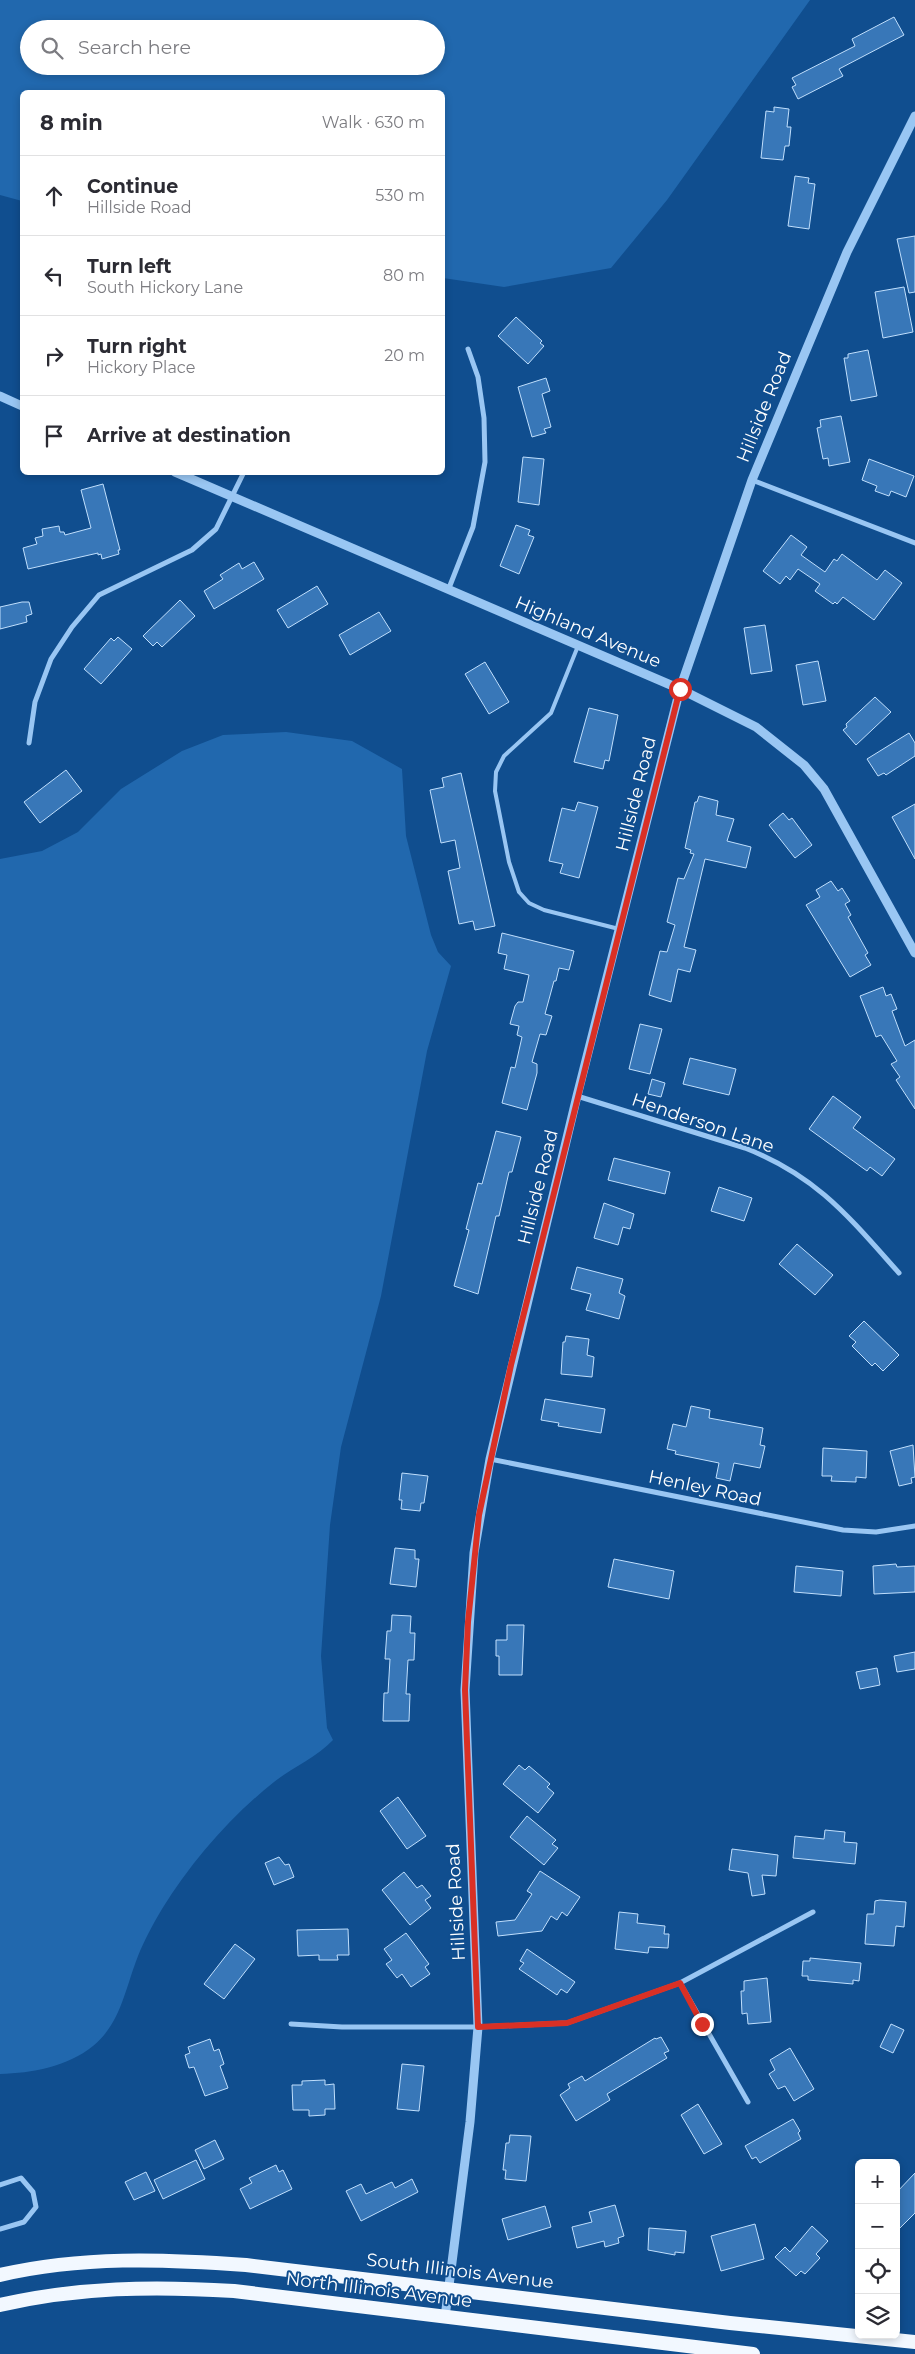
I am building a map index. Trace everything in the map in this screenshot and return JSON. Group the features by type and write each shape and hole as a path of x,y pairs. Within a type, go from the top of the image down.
{"highway":[{"name":"South Illinois Avenue","path":"0,2275 63,2265 124,2260 186,2261 246,2265 730,2323 915,2342"},
{"name":"North Illinois Avenue","path":"0,2304 54,2294 101,2289 174,2288 234,2291 753,2354"}],"street":[{"name":"Hillside Road","path":"445,2317 470,2122 478,2027 465,1690 474,1553 490,1458 576,1096 680,689 752,480 847,252 915,116"},
{"path":"449,588 473,527 485,462 484,418 478,377 468,349"},
{"path":"0,396 20,405"},
{"name":"Highland Avenue","path":"182,475 449,588 680,689 756,727 804,765 824,789 915,953"},
{"path":"29,743 35,702 50,659 72,627 99,595 192,550 216,529 243,475"},
{"path":"752,480 915,543"},
{"name":"Henderson Lane","path":"576,1096 745,1148 768,1157 796,1172 838,1205 899,1273"},
{"name":"Henley Road","path":"490,1458 843,1530 876,1532 915,1526"},
{"path":"291,2024 342,2027 478,2027 567,2023 680,1983 813,1912"},
{"path":"680,1983 748,2102"},
{"path":"0,2185 21,2178 33,2192 36,2206 24,2222 0,2229"}],"lane":[{"path":"578,646 551,713 504,756 496,772 495,791 509,862 519,892 529,903 557,914 618,929"}],"shaded area":[{"path":"0,0 810,0 667,200 611,268 504,287 445,278 445,90 20,90 20,200 0,195"},
{"path":"286,732 352,741 402,769 406,836 431,935 438,952 451,966 427,1051 381,1296 341,1447 330,1525 321,1656 327,1728 333,1740 319,1752 274,1782 227,1825 199,1857 174,1891 152,1927 138,1956 116,2016 102,2037 83,2053 61,2064 37,2070 0,2074 0,859 42,851 78,832 121,789 182,751 223,735"}],"building":[{"path":"894,17 904,35 839,69 843,76 798,99 792,87 796,85 792,78 855,46 852,39"},
{"path":"774,107 789,109 787,127 791,127 789,146 785,146 783,160 761,158 766,111 774,112"},
{"path":"795,176 809,178 808,183 815,184 809,229 788,226"},
{"path":"915,236 915,292 909,293 897,239"},
{"path":"904,287 913,332 883,338 875,292"},
{"path":"516,317 542,341 540,343 544,346 528,364 498,336"},
{"path":"868,350 877,396 851,401 844,358 848,358 848,354"},
{"path":"546,378 550,391 542,394 551,427 544,429 546,433 532,437 518,387"},
{"path":"841,416 850,462 829,466 828,458 823,459 817,428 821,427 820,420"},
{"path":"523,457 544,459 539,505 518,502"},
{"path":"869,459 914,476 906,497 891,491 889,496 875,491 877,486 862,480"},
{"path":"103,484 120,550 118,550 119,554 102,559 101,554 98,555 98,553 28,569 23,548 37,544 35,538 43,536 42,529 59,526 60,532 64,532 65,535 91,528 81,490"},
{"path":"516,525 530,530 528,535 534,537 519,574 500,566"},
{"path":"791,535 807,547 801,555 825,572 834,559 837,561 842,554 877,580 885,570 902,583 874,620 843,597 837,604 835,602 833,604 815,591 820,584 798,569 790,580 786,576 780,584 763,571"},
{"path":"254,562 264,579 214,609 204,591 223,579 220,575 239,563 242,569"},
{"path":"317,586 328,604 288,628 277,610"},
{"path":"180,600 195,616 162,647 157,642 153,646 143,636"},
{"path":"29,602 32,614 26,616 27,622 0,629 0,607"},
{"path":"379,612 391,631 350,655 339,635"},
{"path":"765,625 772,671 751,674 744,628"},
{"path":"118,637 132,649 101,684 84,669 111,638 114,641"},
{"path":"818,661 826,701 803,705 796,665"},
{"path":"485,662 509,702 489,714 465,674"},
{"path":"875,697 891,712 856,745 843,730 847,727 846,724"},
{"path":"589,708 618,715 609,761 605,760 603,769 574,762"},
{"path":"909,733 915,743 915,756 886,775 884,773 878,776 867,759"},
{"path":"66,770 82,791 40,823 24,802"},
{"path":"461,773 495,926 475,930 473,921 459,924 448,871 460,868 455,840 441,843 430,790 444,787 442,778"},
{"path":"699,796 718,801 716,815 734,819 727,841 751,847 746,868 705,859 684,947 696,950 690,972 678,969 671,1002 649,995 660,951 667,952 675,925 667,922 678,878 684,879 694,854 690,853 691,850 685,848 695,802 697,802"},
{"path":"578,802 598,807 579,878 560,873 563,864 549,861 562,808 575,811"},
{"path":"915,804 915,859 892,817"},
{"path":"783,813 789,820 792,818 812,845 795,858 769,825"},
{"path":"831,881 838,891 842,888 850,901 845,904 851,915 848,917 868,953 865,955 871,965 850,977 806,905 820,897 816,890"},
{"path":"502,933 574,951 569,970 559,968 556,981 554,981 545,1014 552,1016 546,1035 540,1034 532,1062 537,1064 537,1073 527,1110 502,1103 511,1067 515,1068 522,1037 517,1035 519,1026 510,1024 515,1006 518,1002 523,1002 529,975 504,969 507,955 498,953"},
{"path":"883,987 886,996 891,994 897,1009 892,1011 905,1046 915,1040 915,1109 896,1080 900,1077 891,1064 897,1061 881,1035 876,1037 860,996"},
{"path":"640,1024 662,1029 650,1074 629,1069"},
{"path":"690,1058 736,1069 729,1095 683,1084"},
{"path":"652,1079 665,1083 661,1097 648,1094"},
{"path":"833,1096 861,1117 853,1128 895,1159 882,1176 870,1167 867,1171 809,1129"},
{"path":"496,1131 521,1137 512,1172 509,1172 499,1216 496,1216 478,1294 454,1286 469,1230 466,1229 478,1183 482,1184"},
{"path":"614,1158 670,1172 665,1194 608,1180"},
{"path":"719,1187 752,1198 744,1221 711,1211"},
{"path":"604,1203 634,1214 630,1229 623,1227 618,1245 594,1238"},
{"path":"797,1244 833,1275 815,1295 779,1264"},
{"path":"577,1267 623,1279 619,1293 625,1296 619,1319 586,1310 591,1294 571,1289"},
{"path":"864,1321 899,1355 883,1371 875,1363 872,1366 852,1346 856,1342 849,1336"},
{"path":"566,1336 589,1339 587,1355 594,1357 592,1377 561,1374 563,1342 565,1342"},
{"path":"545,1399 605,1409 601,1433 558,1426 559,1423 541,1420"},
{"path":"691,1406 710,1410 709,1418 763,1428 760,1445 765,1446 760,1468 734,1463 730,1481 716,1478 719,1463 675,1454 676,1451 667,1449 673,1424 686,1427"},
{"path":"913,1445 915,1477 911,1478 912,1483 899,1486 890,1451"},
{"path":"823,1448 867,1451 866,1478 856,1477 856,1482 831,1481 832,1476 822,1476"},
{"path":"402,1473 428,1476 424,1503 421,1503 420,1511 401,1509 402,1500 399,1500"},
{"path":"395,1548 415,1550 415,1559 419,1559 416,1587 390,1584"},
{"path":"614,1559 674,1571 669,1599 608,1587"},
{"path":"896,1564 897,1567 915,1566 915,1592 874,1594 873,1566"},
{"path":"796,1566 843,1571 841,1596 794,1592"},
{"path":"392,1615 411,1616 410,1633 415,1633 414,1660 408,1660 406,1694 410,1694 409,1721 383,1721 384,1693 388,1693 390,1659 385,1659 387,1631 391,1631"},
{"path":"507,1625 524,1625 522,1675 499,1675 499,1656 496,1656 496,1640 507,1640"},
{"path":"915,1652 915,1669 897,1672 894,1656"},
{"path":"877,1668 880,1685 860,1689 856,1672"},
{"path":"519,1765 525,1770 529,1766 550,1784 547,1787 554,1793 538,1813 503,1784"},
{"path":"398,1797 426,1836 407,1849 380,1811"},
{"path":"527,1816 556,1840 552,1844 558,1848 544,1865 510,1837"},
{"path":"825,1830 845,1832 844,1842 857,1843 855,1864 793,1858 795,1836 824,1839"},
{"path":"732,1849 778,1855 776,1876 762,1875 765,1894 752,1896 748,1873 729,1870"},
{"path":"279,1857 285,1865 289,1864 294,1877 274,1885 265,1863"},
{"path":"540,1871 580,1897 567,1916 562,1912 557,1920 551,1916 542,1931 498,1936 496,1922 515,1920 532,1894 527,1891"},
{"path":"404,1872 417,1888 422,1885 431,1896 425,1900 431,1908 410,1925 382,1890"},
{"path":"875,1901 906,1902 904,1927 896,1926 894,1946 865,1944 867,1914 874,1914"},
{"path":"619,1912 638,1914 637,1923 665,1926 664,1934 669,1934 668,1948 649,1947 648,1953 615,1949"},
{"path":"348,1929 349,1955 337,1955 338,1960 319,1960 319,1955 298,1956 297,1930"},
{"path":"406,1933 429,1964 425,1967 430,1974 411,1987 402,1974 397,1978 386,1964 392,1960 384,1949"},
{"path":"235,1944 255,1959 224,1999 204,1984"},
{"path":"527,1949 575,1982 567,1993 561,1989 557,1995 519,1969 524,1963 520,1961"},
{"path":"810,1958 861,1963 859,1981 853,1980 853,1984 808,1980 808,1976 802,1976 803,1961 810,1961"},
{"path":"767,1978 771,2022 748,2024 747,2013 742,2014 741,1991 744,1991 744,1981"},
{"path":"891,2024 904,2030 893,2053 880,2047"},
{"path":"661,2037 669,2051 664,2053 667,2058 607,2094 610,2100 576,2121 560,2095 570,2088 568,2084 582,2076 585,2081 655,2038"},
{"path":"210,2039 214,2051 219,2049 224,2064 220,2066 228,2088 205,2096 194,2067 189,2068 185,2055 190,2053 188,2047"},
{"path":"790,2048 814,2089 794,2101 785,2086 778,2089 769,2074 775,2070 770,2060"},
{"path":"402,2064 424,2066 419,2111 397,2109"},
{"path":"325,2080 325,2085 334,2084 335,2109 325,2109 325,2115 309,2116 309,2110 293,2110 292,2085 302,2085 302,2081"},
{"path":"698,2104 722,2144 704,2154 681,2115"},
{"path":"793,2119 800,2131 798,2133 801,2139 760,2163 756,2157 752,2159 745,2146"},
{"path":"510,2135 531,2136 526,2181 505,2179 506,2170 503,2170 506,2143 509,2143"},
{"path":"215,2140 224,2159 204,2169 195,2150"},
{"path":"196,2160 205,2179 163,2199 154,2180"},
{"path":"276,2165 279,2172 283,2170 292,2189 250,2209 240,2189 252,2183 249,2178"},
{"path":"146,2172 155,2191 134,2200 125,2182"},
{"path":"915,2173 915,2213 900,2228 900,2204 900,2189"},
{"path":"412,2179 418,2192 361,2221 346,2191 361,2184 366,2194 392,2182 395,2188"},
{"path":"615,2205 624,2236 618,2238 619,2243 605,2247 604,2241 577,2248 572,2227 592,2222 589,2212"},
{"path":"545,2206 551,2227 508,2240 502,2219"},
{"path":"755,2224 764,2259 721,2271 711,2236"},
{"path":"812,2226 828,2241 816,2254 820,2258 805,2274 801,2271 796,2276 775,2257 785,2247 790,2252"},
{"path":"649,2228 686,2231 684,2253 675,2252 675,2255 648,2250"}],"route":[{"path":"680,689 576,1096 490,1458 479,1515 468,1622 465,1690 466,1771 478,2027 567,2023 680,1983 702,2024"}]}
